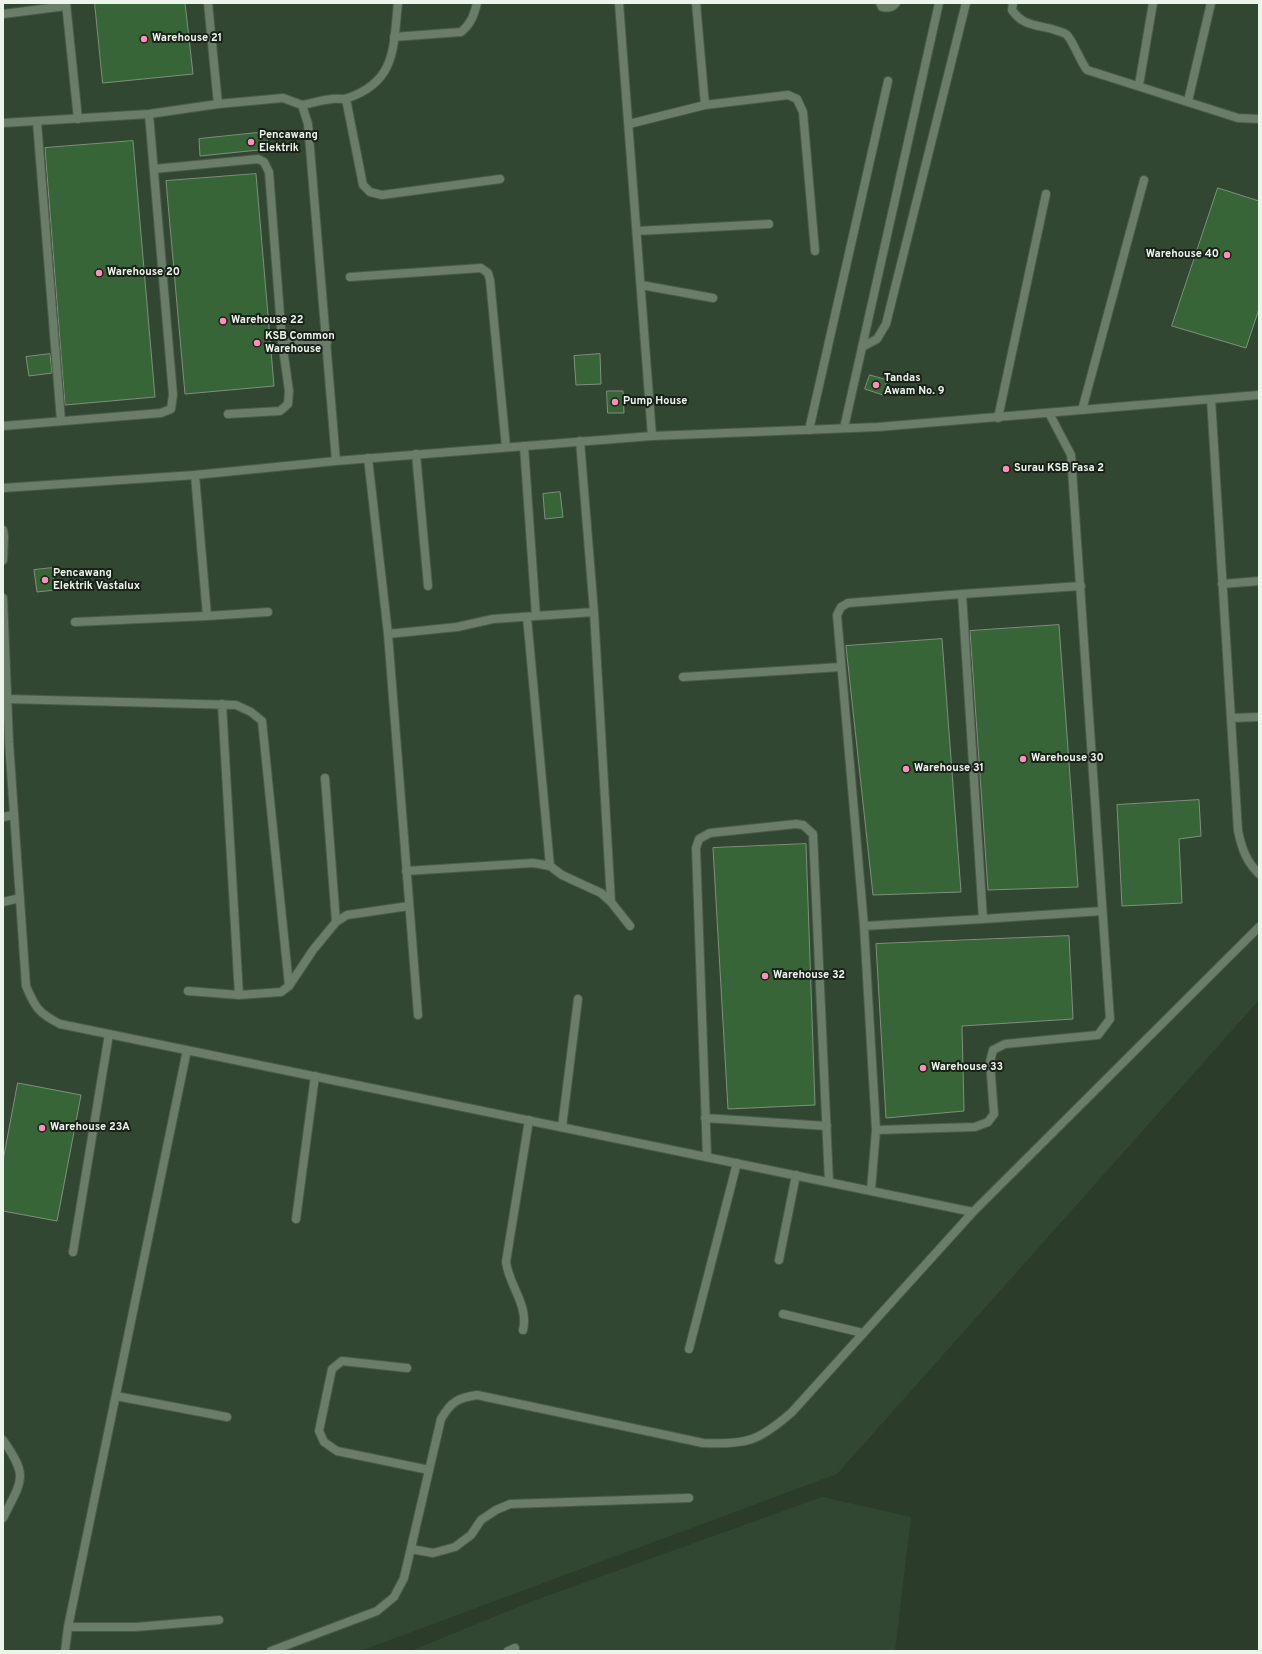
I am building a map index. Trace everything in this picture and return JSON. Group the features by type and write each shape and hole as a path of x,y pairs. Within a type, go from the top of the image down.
{"street":[{"path":"208,3 218,104"},
{"path":"3,123 149,114 218,104 283,98 302,105 332,99 346,99 380,79 390,62 398,3"},
{"path":"394,37 461,32 468,26 474,16 477,3"},
{"path":"619,3 652,436"},
{"path":"696,3 705,105"},
{"path":"880,3 882,7 888,8 894,6 896,3"},
{"path":"844,428 939,3"},
{"path":"862,347 877,339 886,324 966,3"},
{"path":"1013,3 1012,10 1023,22 1049,28 1067,35 1087,70 1139,85 1238,118 1259,119"},
{"path":"1139,85 1153,3"},
{"path":"1188,101 1211,3"},
{"path":"3,14 66,4 78,119"},
{"path":"809,430 888,81"},
{"path":"629,124 705,105 788,94 798,99 803,112 815,251"},
{"path":"346,99 363,185 370,192 382,195 500,179"},
{"path":"302,105 308,124 336,461"},
{"path":"3,426 161,413 171,409 173,395 149,114"},
{"path":"37,122 61,421"},
{"path":"154,169 258,159 264,162 269,172 282,341 289,391 288,404 280,411 228,414"},
{"path":"1082,410 1144,180"},
{"path":"998,418 1046,194"},
{"path":"637,231 769,224"},
{"path":"350,277 481,268 488,274 490,280 506,447"},
{"path":"641,285 713,298"},
{"path":"282,341 327,343"},
{"path":"3,488 195,475 368,458 652,436 844,428 878,428 1259,395"},
{"path":"1211,399 1238,831 1242,847 1249,864 1259,874"},
{"path":"876,1130 975,1127 988,1122 994,1114 990,1062 993,1050 1005,1044 1098,1035 1110,1019 1071,455 1049,413"},
{"path":"580,441 594,612 611,902"},
{"path":"524,446 536,616"},
{"path":"416,454 428,586"},
{"path":"368,458 388,634 418,1015"},
{"path":"195,475 207,616"},
{"path":"3,530 3,560"},
{"path":"1222,584 1259,581"},
{"path":"872,1190 876,1130 864,926 841,667 838,615 841,607 848,603 1080,586"},
{"path":"962,594 983,919"},
{"path":"3,598 7,699 6,743 14,815 26,986 34,1004 45,1017 60,1024 973,1212"},
{"path":"75,622 268,612"},
{"path":"388,634 456,627 493,619 594,612"},
{"path":"527,617 550,866"},
{"path":"683,677 841,667"},
{"path":"7,699 236,705 251,712 262,721 289,986"},
{"path":"222,704 238,995"},
{"path":"1232,718 1259,717"},
{"path":"324,778 336,922"},
{"path":"3,817 14,815"},
{"path":"706,1156 696,848 699,839 710,833 796,824 804,825 813,834 829,1182"},
{"path":"406,871 532,863 550,866 562,876 601,893 611,902 630,926"},
{"path":"3,902 20,898"},
{"path":"188,991 238,995 281,992 289,986 313,950 336,922 347,915 409,906"},
{"path":"864,926 1102,911"},
{"path":"271,1651 377,1611 394,1597 404,1578 441,1419 449,1406 462,1397 477,1395 703,1443 728,1444 752,1440 772,1430 792,1412 973,1212 1259,927"},
{"path":"562,1127 578,999"},
{"path":"73,1252 109,1034"},
{"path":"65,1651 68,1627 187,1050"},
{"path":"296,1219 315,1076"},
{"path":"705,1118 827,1126"},
{"path":"523,1330 525,1321 521,1301 507,1270 506,1262 529,1120"},
{"path":"689,1349 737,1163"},
{"path":"779,1260 796,1175"},
{"path":"784,1314 863,1333"},
{"path":"407,1368 342,1361 332,1369 319,1431 324,1442 338,1451 429,1470"},
{"path":"116,1396 227,1417"},
{"path":"3,1440 16,1458 21,1472 19,1485 3,1518"},
{"path":"411,1550 433,1553 455,1548 471,1535 481,1520 496,1510 510,1504 689,1498"},
{"path":"68,1627 136,1627 219,1620"}],"shaded area":[{"path":"3,3 1259,3 1259,1000 837,1474 360,1651 3,1651"},
{"path":"822,1497 911,1517 895,1651 411,1651 530,1602"}],"building":[{"name":"Warehouse 21","path":"95,3 185,3 193,74 103,83"},
{"path":"267,132 268,149 200,156 199,139"},
{"name":"Warehouse 20","path":"133,141 155,397 65,405 45,148"},
{"name":"Warehouse 22","path":"256,174 274,386 185,394 166,181"},
{"name":"Warehouse 40","path":"1218,188 1259,201 1259,309 1246,348 1172,326"},
{"path":"50,354 52,373 29,376 26,357"},
{"path":"600,354 601,384 576,385 574,356"},
{"name":"Tandas Awam No. 9","path":"870,375 887,380 883,395 865,389"},
{"name":"Pump House","path":"607,391 623,391 624,413 608,413"},
{"path":"560,492 563,517 545,519 543,494"},
{"name":"Pencawang Elektrik Vastalux","path":"52,568 55,590 37,592 34,570"},
{"name":"Warehouse 30","path":"1059,625 1078,887 988,890 970,631"},
{"name":"Warehouse 31","path":"942,639 961,892 873,895 846,646"},
{"path":"1199,800 1201,836 1179,839 1182,903 1122,906 1117,805"},
{"name":"Warehouse 32","path":"806,844 815,1105 728,1109 713,848"},
{"name":"Warehouse 33","path":"1069,936 1073,1019 962,1026 964,1111 886,1118 876,944"},
{"name":"Warehouse 23A","path":"18,1083 81,1095 57,1221 3,1211 3,1161"}],"place":[{"name":"Warehouse 21","path":"144,39"},
{"name":"Pencawang Elektrik","path":"251,142"},
{"name":"Warehouse 40","path":"1227,255"},
{"name":"Warehouse 20","path":"99,273"},
{"name":"Warehouse 22","path":"223,321"},
{"name":"KSB Common Warehouse","path":"257,343"},
{"name":"Tandas Awam No. 9","path":"876,385"},
{"name":"Pump House","path":"615,402"},
{"name":"Surau KSB Fasa 2","path":"1006,469"},
{"name":"Pencawang Elektrik Vastalux","path":"45,580"},
{"name":"Warehouse 30","path":"1023,759"},
{"name":"Warehouse 31","path":"906,769"},
{"name":"Warehouse 32","path":"765,976"},
{"name":"Warehouse 33","path":"923,1068"},
{"name":"Warehouse 23A","path":"42,1128"}]}
